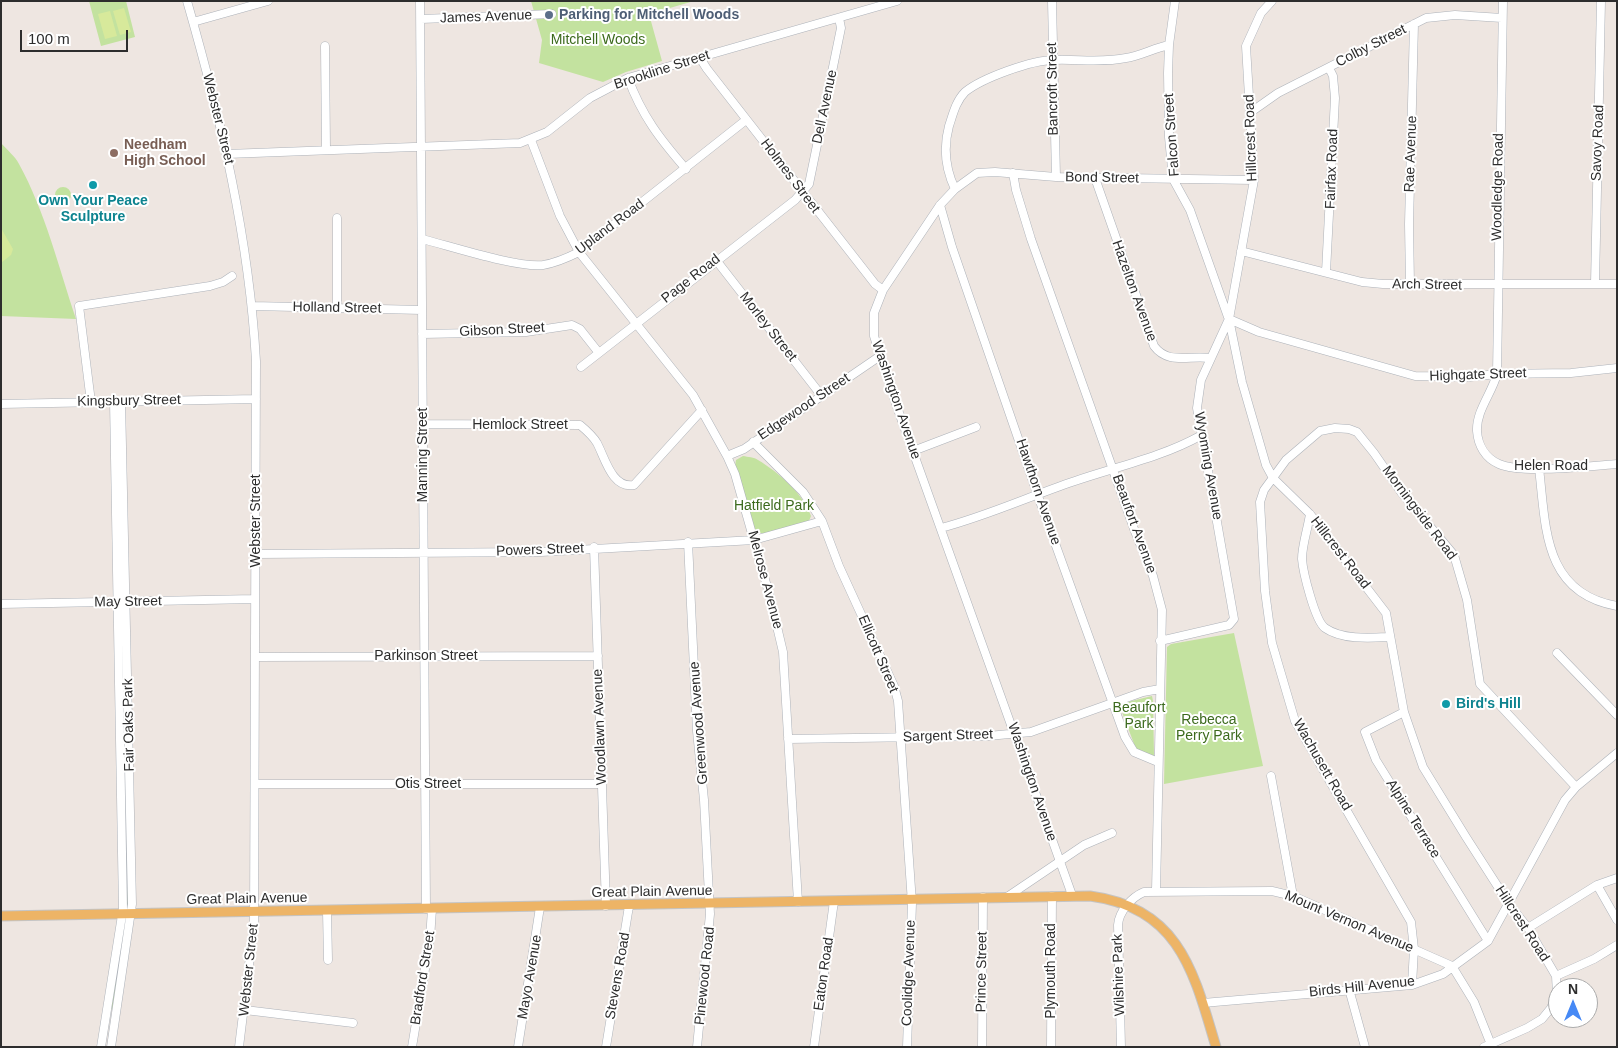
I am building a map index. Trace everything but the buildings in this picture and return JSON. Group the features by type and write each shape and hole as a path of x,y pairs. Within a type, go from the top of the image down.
{"main road":[{"name":"Great Plain Avenue","path":"1,916 630,906 1072,895 1098,897 1127,906 1154,922 1174,940 1192,970 1216,1047"}],"street":[{"name":"Webster Street","path":"187,1 227,154 242,230 252,306 256,399 254,912 252,953 240,1047"},
{"path":"193,22 268,1"},
{"name":"Manning Street","path":"420,1 425,784 429,909"},
{"name":"Brookline Street","path":"227,154 326,149 499,145 531,140 554,127 590,98 628,78 897,1"},
{"name":"Bancroft Street","path":"1052,1 1056,177"},
{"name":"Falcon Street","path":"1175,1 1169,45 1169,137 1173,179 1190,210 1229,319"},
{"name":"Hillcrest Road","path":"1272,1 1261,13 1246,46 1254,180 1229,319 1254,425 1266,464 1273,478 1310,514 1386,613 1404,712 1423,767 1509,904 1528,928 1556,976 1557,994 1551,1008 1542,1019 1489,1046"},
{"name":"Woodledge Road","path":"1497,374 1503,1"},
{"name":"Savoy Road","path":"1595,284 1601,1"},
{"name":"James Avenue","path":"420,19 552,14"},
{"name":"Colby Street","path":"1251,112 1278,93 1426,18 1455,15 1502,18"},
{"name":"Dell Avenue","path":"802,193 809,184 841,28 840,18"},
{"name":"Rae Avenue","path":"1410,285 1409,224 1414,24"},
{"path":"955,188 947,172 948,130 955,107 964,93 983,81 1006,72 1052,60 1103,61 1128,58 1169,45"},
{"path":"325,46 326,149"},
{"name":"Holmes Street","path":"700,58 802,193 875,284 883,290"},
{"name":"Fairfax Road","path":"1326,272 1335,98 1334,76 1329,68"},
{"path":"628,78 638,104 656,135 686,169"},
{"name":"Upland Road","path":"422,239 524,264 541,265 560,261 579,252 746,120"},
{"name":"Melrose Avenue","path":"531,140 560,216 579,252 678,374 702,410 728,456 781,637 798,902"},
{"name":"Bond Street","path":"955,188 977,173 1013,173 1095,178 1254,180"},
{"name":"Beaufort Avenue","path":"1013,173 1031,239 1160,597 1156,891"},
{"name":"Hazelton Avenue","path":"1095,178 1154,346 1160,355 1168,358 1192,356 1210,358"},
{"name":"Washington Avenue","path":"955,188 940,205 883,290 874,313 874,336 913,451 1016,733 1059,862 1072,895"},
{"name":"Page Road","path":"581,367 802,193"},
{"name":"Hawthorn Avenue","path":"940,205 952,247 1038,496 1129,746 1141,756 1158,762"},
{"path":"337,218 337,308"},
{"name":"Arch Street","path":"1241,251 1362,282 1410,285 1617,284"},
{"name":"Morley Street","path":"716,260 821,395"},
{"path":"91,402 79,306 218,284 232,276"},
{"name":"Holland Street","path":"252,306 422,310"},
{"name":"Wyoming Avenue","path":"1160,641 1229,625 1234,619 1213,491 1200,436 1197,408 1198,393 1210,358 1229,319"},
{"name":"Highgate Street","path":"1229,319 1259,332 1415,376 1469,377 1617,368"},
{"name":"Gibson Street","path":"422,334 526,332 572,325 580,329 599,353"},
{"name":"Edgewood Street","path":"728,456 744,449 880,356"},
{"name":"Helen Road","path":"1497,374 1494,386 1480,414 1477,430 1480,445 1488,457 1499,464 1539,468 1617,464"},
{"name":"Kingsbury Street","path":"1,404 256,399"},
{"name":"Fair Oaks Park","path":"101,1047 127,914 120,752 117,602 118,401"},
{"name":"Hemlock Street","path":"423,424 580,425 596,442 607,467 619,481 628,486 634,485 702,410"},
{"path":"913,451 976,427"},
{"name":"Morningside Road","path":"1273,478 1286,460 1320,431 1335,428 1349,429 1356,432 1374,453 1401,492 1454,555 1466,600 1480,684 1576,787"},
{"path":"941,528 969,521 1074,481 1183,445 1200,436"},
{"name":"Ellicott Street","path":"753,442 803,492 822,521 839,566 894,686 898,701 912,899"},
{"path":"1539,468 1547,540 1553,559 1567,579 1586,595 1600,603 1617,606"},
{"name":"Wachusett Road","path":"1273,478 1264,490 1260,502 1260,524 1271,634 1284,688 1295,721 1411,922 1414,949 1412,985"},
{"name":"Fair Oaks Park","path":"111,1047 127,914 129,752 126,602 119,492"},
{"path":"1310,514 1302,559 1314,608 1323,626 1340,634 1371,638 1389,637"},
{"name":"Powers Street","path":"256,554 541,552 594,547 754,540 822,521"},
{"name":"Greenwood Avenue","path":"688,542 697,731 704,800 710,904"},
{"name":"Woodlawn Avenue","path":"594,547 606,906"},
{"name":"May Street","path":"1,604 255,599"},
{"path":"1557,653 1617,715"},
{"name":"Parkinson Street","path":"255,657 598,656"},
{"name":"Sargent Street","path":"788,739 900,738 1031,732 1114,702 1160,689"},
{"name":"Alpine Terrace","path":"1404,712 1365,732 1376,760 1488,941"},
{"path":"120,752 129,752"},
{"name":"Birds Hill Avenue","path":"1203,1003 1348,989 1412,985 1443,974 1488,941 1565,800 1576,787 1617,753"},
{"path":"1271,776 1293,896"},
{"name":"Otis Street","path":"255,784 602,784"},
{"path":"1007,897 1084,845 1112,833"},
{"path":"1528,928 1597,885 1617,878"},
{"path":"1597,885 1617,920"},
{"name":"Mount Vernon Avenue","path":"1127,906 1138,894 1156,891 1272,891 1293,896 1452,966"},
{"name":"Plymouth Road","path":"1051,1047 1052,896"},
{"name":"Prince Street","path":"982,1047 983,897"},
{"name":"Coolidge Avenue","path":"906,1047 912,899"},
{"name":"Eaton Road","path":"814,1047 834,901"},
{"name":"Pinewood Road","path":"698,1047 710,904"},
{"name":"Stevens Road","path":"606,1047 630,906"},
{"name":"Wilshire Park","path":"1121,1047 1118,921 1127,906"},
{"name":"Mayo Avenue","path":"518,1047 540,907"},
{"name":"Bradford Street","path":"412,1047 430,939 429,909"},
{"path":"327,911 328,960"},
{"path":"1556,976 1594,959 1617,945"},
{"path":"1452,966 1474,1002 1489,1046"},
{"path":"1348,989 1364,1047"},
{"path":"244,1010 353,1023"},
{"path":"107,1013 116,1015"}],"green space":[{"path":"89,1 126,1 135,37 101,46"},
{"name":"Mitchell Woods","path":"531,1 694,1 649,14 662,61 626,72 603,82 539,63 542,40"},
{"path":"124,8 131,32 120,35 113,11"},
{"path":"110,11 117,36 105,39 98,14"},
{"path":"1,143 17,161 28,182 51,240 76,319 1,316"},
{"path":"60,187 66,187 71,192 69,201 60,203 55,198 55,192"},
{"path":"1,228 13,249 11,255 1,263"},
{"name":"Hatfield Park","path":"743,456 756,459 789,484 807,507 811,516 809,521 774,533 766,534 754,530 735,466 736,460"},
{"name":"Rebecca Perry Park","path":"1234,633 1263,766 1164,784 1167,647 1171,644"},
{"name":"Beaufort Park","path":"1152,696 1154,756 1136,749 1119,704"},
{"path":"123,756 126,756 129,905 127,905"},
{"path":"125,919 127,919 113,1010 111,1009"}],"place":[{"name":"Parking for Mitchell Woods","path":"549,15"},
{"name":"Needham High School","path":"114,153"},
{"name":"Own Your Peace Sculpture","path":"93,185"},
{"name":"Bird's Hill","path":"1446,704"}]}
